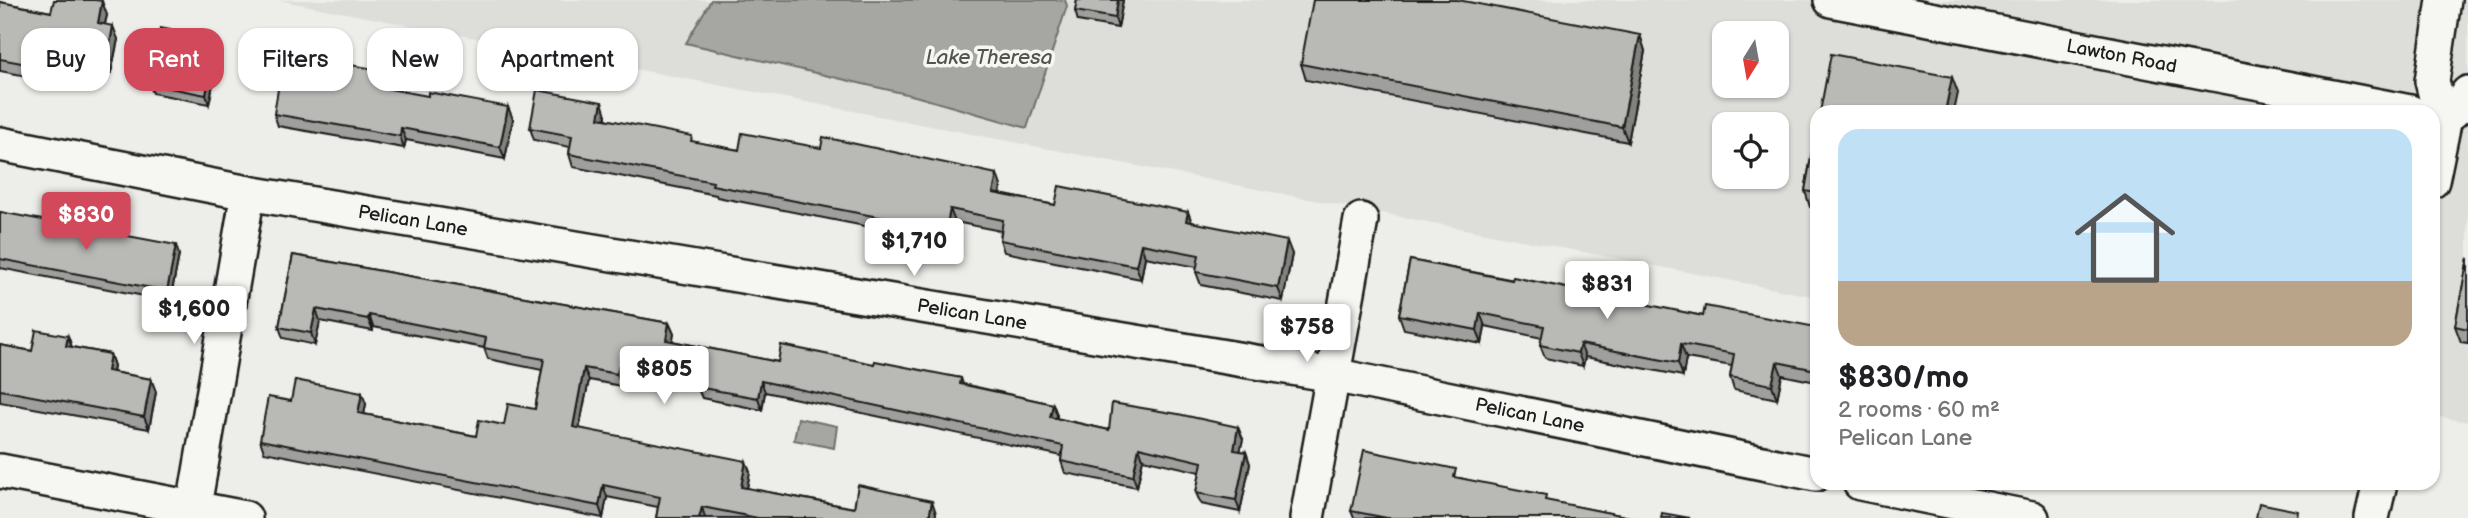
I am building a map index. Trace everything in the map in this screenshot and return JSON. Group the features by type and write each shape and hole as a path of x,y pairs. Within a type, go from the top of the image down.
{"street":[{"name":"Lawton Road","path":"1831,0 2374,105"},
{"path":"2440,105 2432,81 2444,0"},
{"path":"2440,152 2449,119 2468,93"},
{"name":"Pelican Lane","path":"0,144 248,193 1333,376 1810,473"},
{"path":"193,513 248,193"},
{"path":"1307,518 1361,220"},
{"path":"0,471 193,513 245,518"},
{"path":"1894,490 2032,518"},
{"path":"2372,518 2378,490"}],"shaded area":[{"path":"278,0 2468,0 2468,422 2440,417 2440,105 1810,105 1810,296 638,70 638,28 477,28 477,38 463,36 463,28 423,28"}],"water":[{"name":"Lake Theresa","path":"711,0 1065,0 1067,6 1027,128 915,96 686,43"},
{"path":"798,418 837,426 834,448 794,440"}],"building":[{"path":"54,0 102,1 98,23 113,26 110,43 110,28 21,28 21,63 0,59 0,2 51,12"},
{"path":"1077,0 1118,0 1115,18 1075,11"},
{"path":"1313,0 1458,0 1640,35 1622,127 1301,64"},
{"path":"1831,54 1952,77 1946,105 1821,105"},
{"path":"353,65 367,68 367,91 400,91 428,96 428,92 508,107 500,147 401,128 400,136 274,114 278,91 353,91"},
{"path":"185,91 207,91 206,95"},
{"path":"537,91 542,91 602,102 599,118 692,136 691,141 739,150 742,133 821,148 823,137 997,174 993,193 1055,205 1059,186 1188,212 1186,221 1287,241 1278,288 1196,272 1199,255 1141,244 1136,266 1000,240 1003,220 950,209 946,230 712,185 713,182 569,154 572,136 530,128"},
{"path":"1810,163 1810,192 1805,191"},
{"path":"0,212 176,245 167,291 0,259"},
{"path":"293,255 669,323 666,340 778,362 781,345 961,378 960,384 1053,404 1050,417 1109,430 1112,403 1238,427 1234,450 1246,452 1236,500 1196,493 1202,462 1139,447 1133,476 1061,461 1063,446 761,381 758,398 697,387 701,371 621,355 617,374 584,368 573,427 746,461 741,487 854,508 858,485 932,501 929,518 758,518 702,507 699,518 656,518 660,497 603,485 599,506 260,440 268,397 291,401 295,380 362,393 358,413 476,436 479,420 504,425 508,404 535,409 544,359 484,348 486,338 369,315 368,319 316,309 311,333 279,327"},
{"path":"2468,258 2468,329 2455,326"},
{"path":"1410,260 1512,280 1513,277 1703,316 1705,306 1810,326 1810,369 1777,362 1772,385 1730,377 1734,354 1681,344 1678,363 1580,344 1578,353 1540,345 1544,326 1480,313 1477,330 1399,315"},
{"path":"36,330 68,336 66,346 110,354 107,371 151,379 144,417 0,390 0,345 32,351"},
{"path":"1364,450 1456,469 1454,477 1546,495 1545,500 1635,518 1387,518 1351,511"},
{"path":"2259,503 2298,511 2297,518 2256,518"},
{"path":"1662,513 1690,518 1661,518"}]}
